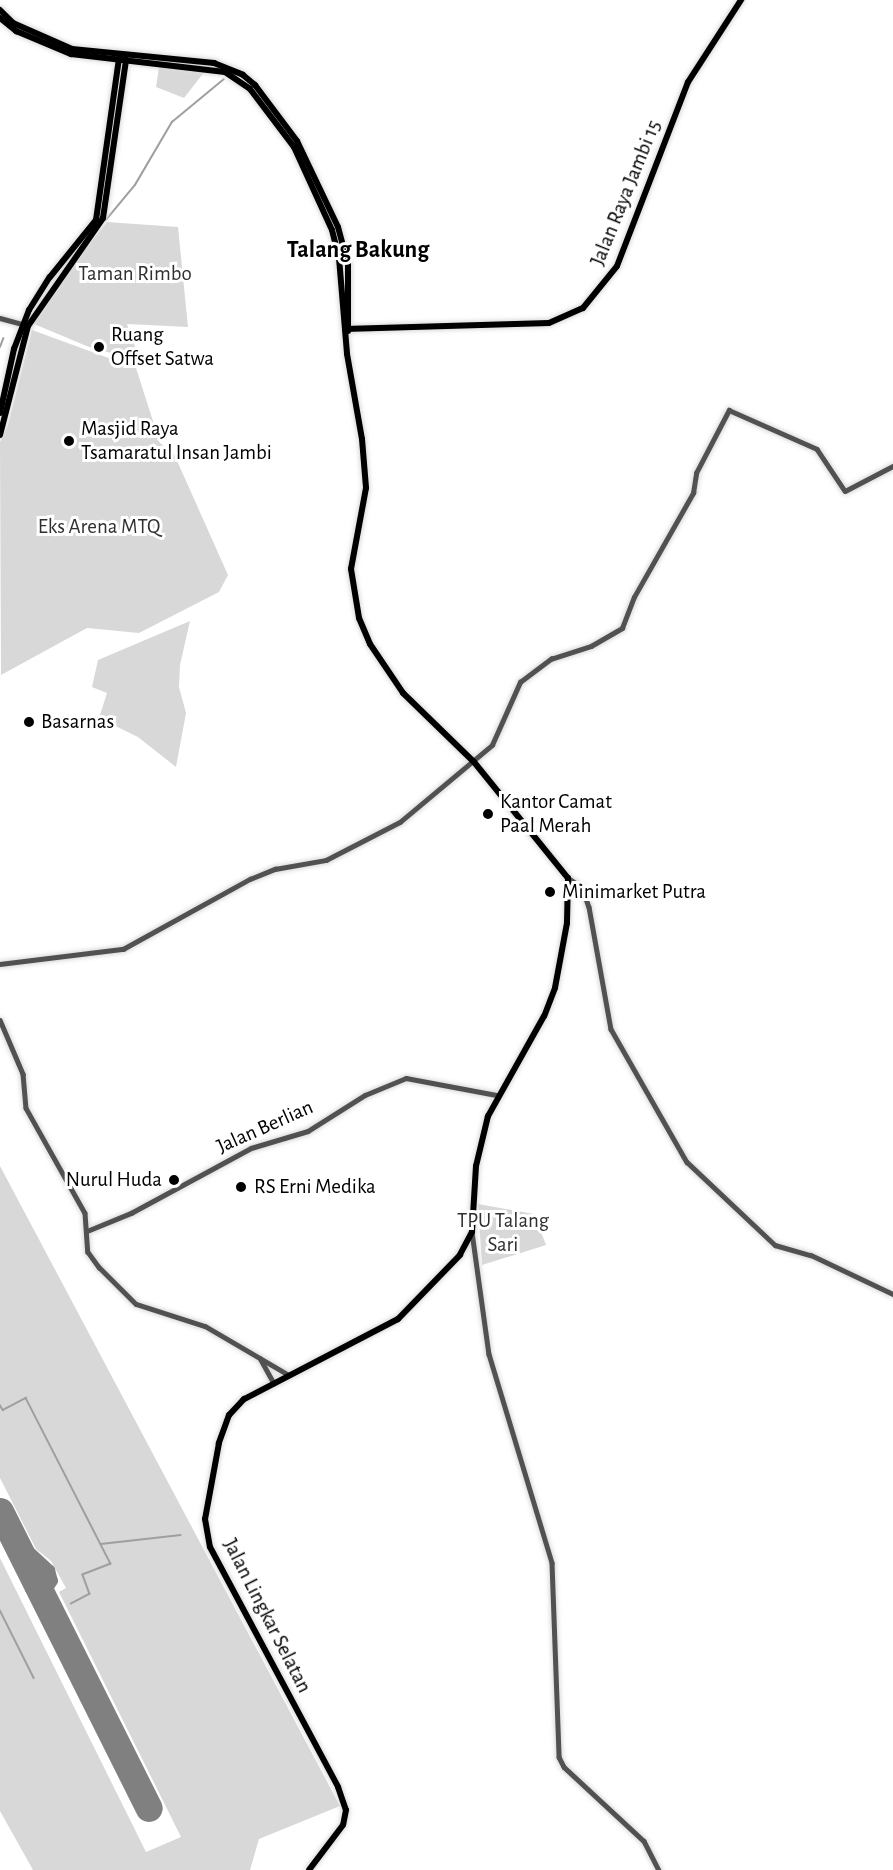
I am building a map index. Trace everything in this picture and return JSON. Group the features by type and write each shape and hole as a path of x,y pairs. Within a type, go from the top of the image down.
{"highway":[{"name":"Jalan Raya Jambi 15","path":"347,331 549,323 583,308 617,266 688,82 741,0"},
{"path":"0,10 13,23 72,52"},
{"path":"0,18 16,31 72,52 228,66 243,75 306,156 345,244 347,331 366,488 364,512 351,569 359,618 370,644 403,693 474,762 568,878 567,923 552,997 497,1095 478,1148 472,1232"},
{"path":"0,413 23,324 52,280 103,218 122,58"},
{"path":"0,435 28,326 52,280"},
{"name":"Jalan Lingkar Selatan","path":"309,1870 343,1825 344,1799 218,1567 205,1518 219,1443 229,1415 244,1399 398,1319 453,1265 472,1232"}],"street":[{"path":"0,318 23,324"},
{"path":"0,964 28,963 131,946 270,871 326,860 363,844 400,822 474,762 496,737 520,682 551,659 591,646 622,628 634,597 693,494 696,473 729,410 817,449 845,491 893,466"},
{"path":"568,878 582,887 589,907 611,1029 687,1162 775,1245 811,1256 893,1294"},
{"path":"0,1020 23,1074 26,1108 85,1213 89,1255 126,1297 141,1307 205,1326 289,1375"},
{"name":"Jalan Berlian","path":"87,1231 107,1226 251,1148 308,1131 365,1095 406,1078 497,1095"},
{"path":"472,1232 489,1354 552,1563 559,1757 570,1773 644,1841 659,1870"},
{"path":"258,1356 274,1383"}],"green space":[{"path":"159,67 205,71 184,98 156,87"},
{"name":"Taman Rimbo","path":"107,222 178,227 188,327 127,324 140,361 89,347 34,324 75,261"},
{"name":"Eks Arena MTQ","path":"32,330 136,368 160,443 174,454 228,575 219,592 139,633 87,628 1,675 0,442 8,425"},
{"path":"190,621 180,665 179,687 186,713 176,767 138,737 99,718 107,693 92,687 98,660"},
{"path":"0,1166 340,1806 259,1839 250,1870 33,1870 0,1811 0,1558 146,1852 181,1837 59,1592 66,1588 51,1561 36,1549 0,1478"},
{"name":"TPU Talang Sari","path":"478,1204 534,1214 546,1245 482,1265"}],"waterway":[{"path":"106,220 135,185 172,122 224,79"},
{"path":"0,347 3,339"},
{"path":"0,1405 3,1410 26,1398 111,1564 83,1575 90,1594 71,1604"},
{"path":"101,1544 180,1535"},
{"path":"0,1610 34,1678"}],"taxiway":[{"path":"12,1535 50,1570 53,1581 47,1590 30,1589 29,1569"}],"runway":[{"path":"0,1511 149,1808"}],"place":[{"name":"Ruang Offset Satwa","path":"99,347"},
{"name":"Masjid Raya Tsamaratul Insan Jambi","path":"69,441"},
{"name":"Basarnas","path":"29,722"},
{"name":"Kantor Camat Paal Merah","path":"488,814"},
{"name":"Minimarket Putra","path":"550,892"},
{"name":"Nurul Huda","path":"174,1180"},
{"name":"RS Erni Medika","path":"241,1187"}],"district":[{"name":"Talang Bakung","path":"358,251"}]}
